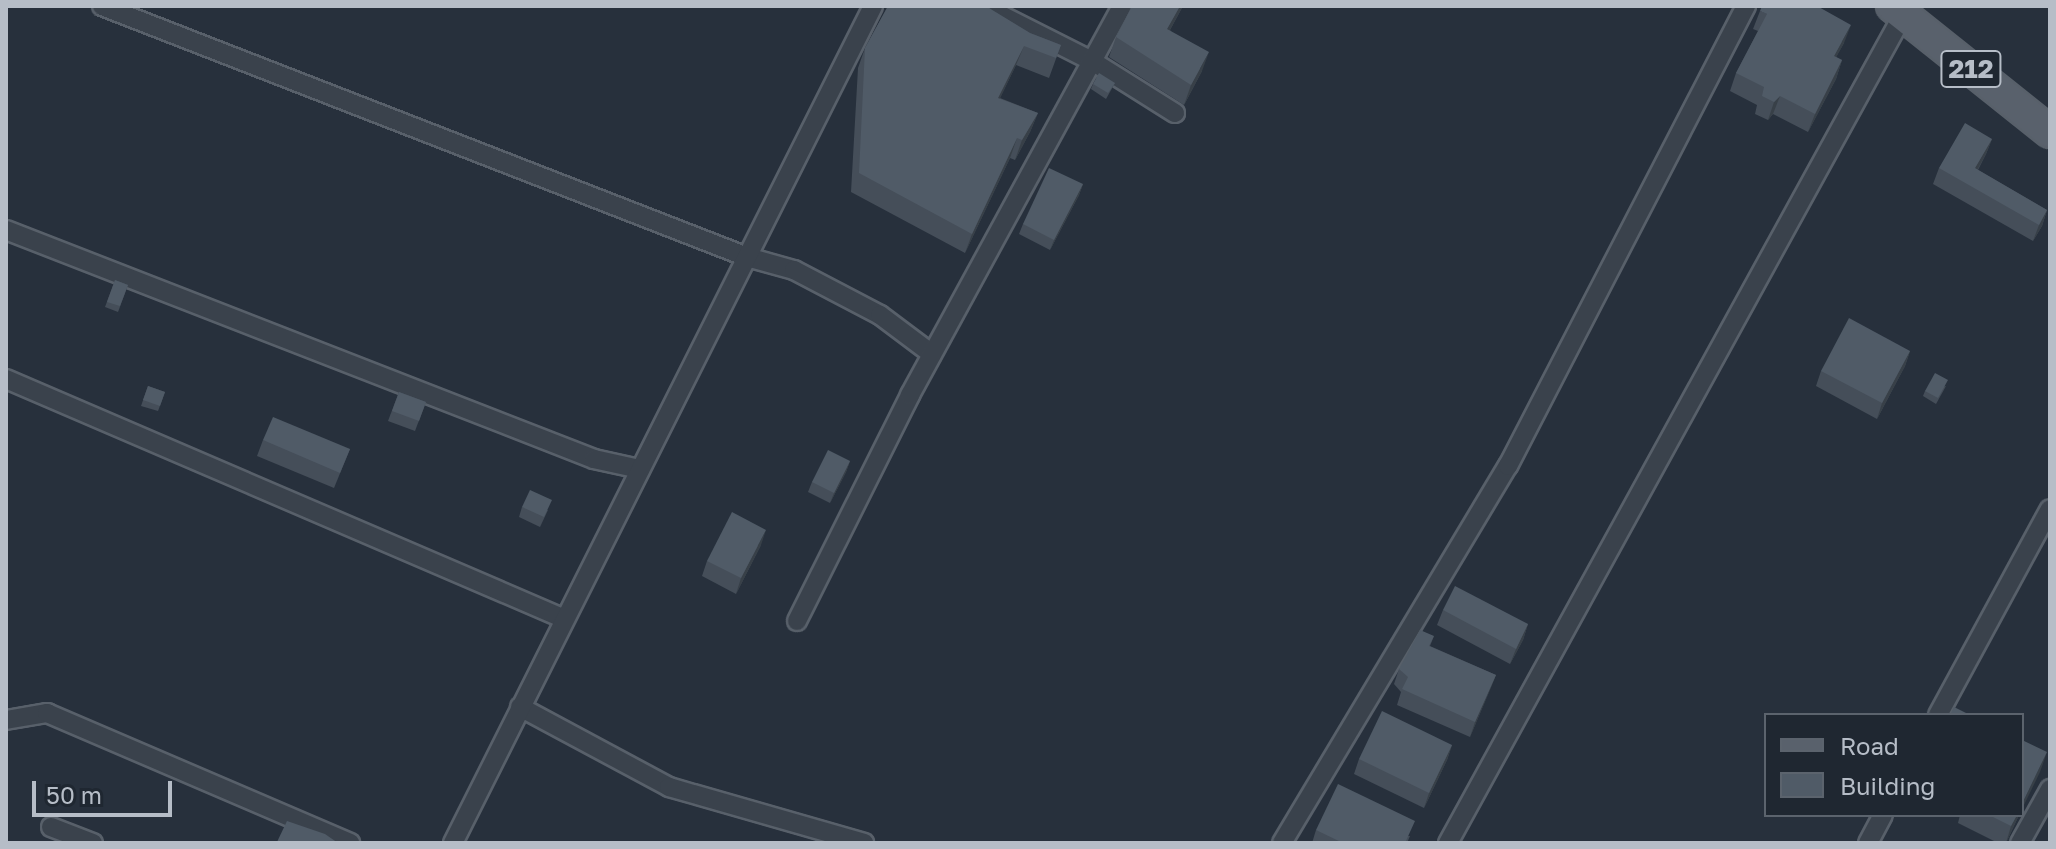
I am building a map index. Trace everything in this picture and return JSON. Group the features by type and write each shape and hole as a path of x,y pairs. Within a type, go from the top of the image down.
{"main road":[{"name":"212","path":"1898,10 2050,132"}],"street":[{"path":"102,6 747,257 794,270 880,315 932,354"},
{"path":"453,843 873,6"},
{"path":"983,6 1092,61 1175,113"},
{"path":"797,621 932,354 1122,6"},
{"path":"1282,843 1508,466 1746,6"},
{"path":"1448,843 1898,10"},
{"path":"6,230 594,459 640,469"},
{"path":"6,379 565,619"},
{"path":"1939,713 2050,509"},
{"path":"520,707 669,787 864,843"},
{"path":"6,720 47,713 350,843"},
{"path":"2020,843 2050,789"},
{"path":"1868,843 1882,817"},
{"path":"51,827 93,843"}],"building":[{"path":"888,6 990,6 1030,33 1061,45 1056,58 1024,46 998,98 1038,113 1022,140 1017,138 972,234 859,173 865,48"},
{"path":"1132,6 1180,6 1167,29 1209,52 1191,85 1116,37"},
{"path":"1762,6 1817,6 1851,25 1834,56 1842,60 1815,114 1780,96 1774,102 1762,96 1764,87 1736,73 1767,14 1760,11"},
{"path":"1099,73 1115,83 1108,93 1093,84"},
{"path":"1965,123 1992,139 1975,168 2047,210 2039,225 1939,168"},
{"path":"1049,168 1083,184 1054,240 1023,224"},
{"path":"115,280 128,285 120,306 107,302"},
{"path":"1849,318 1910,351 1882,403 1821,371"},
{"path":"1935,373 1948,380 1938,398 1925,391"},
{"path":"148,386 165,392 160,406 143,400"},
{"path":"399,392 426,402 419,421 392,411"},
{"path":"273,417 350,449 340,473 263,440"},
{"path":"828,450 850,461 834,493 812,482"},
{"path":"530,490 552,500 544,517 522,507"},
{"path":"732,512 766,530 741,578 707,561"},
{"path":"1455,586 1528,624 1516,649 1443,610"},
{"path":"1420,630 1434,636 1429,646 1496,675 1475,722 1402,689 1408,677 1399,669"},
{"path":"1954,707 1966,713 1951,713"},
{"path":"1382,711 1452,745 1429,793 1359,759"},
{"path":"2024,741 2047,752 2024,800"},
{"path":"1338,784 1415,821 1405,843 1343,843 1316,830"},
{"path":"1993,817 2016,817 2011,826"},
{"path":"287,821 325,834 338,843 278,843"}]}
